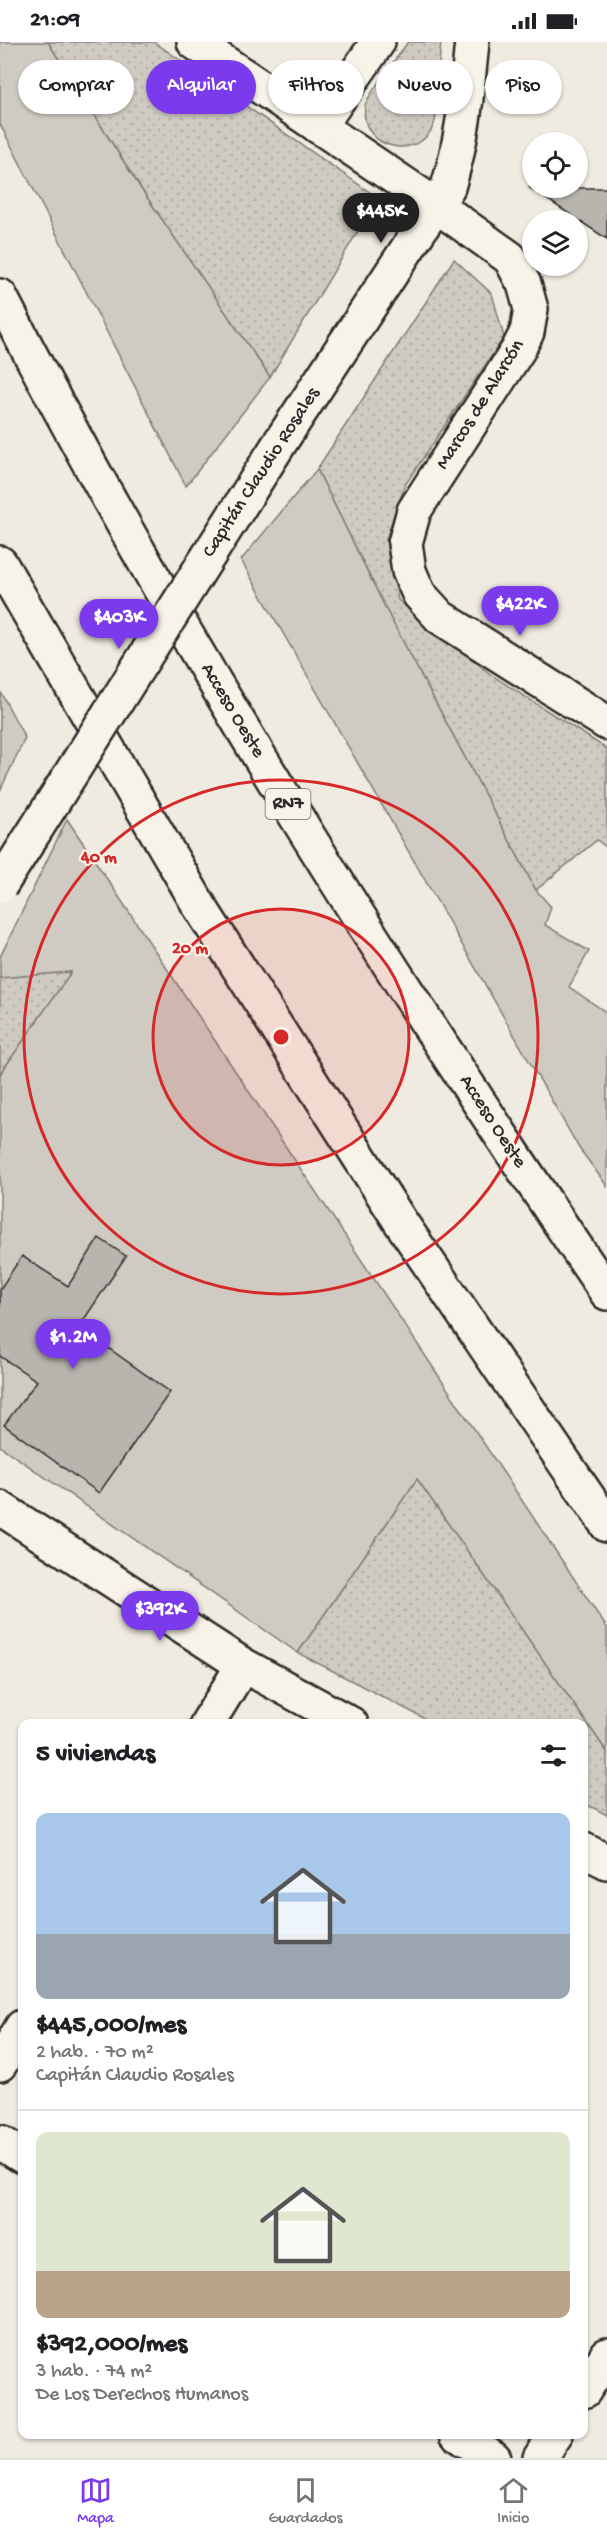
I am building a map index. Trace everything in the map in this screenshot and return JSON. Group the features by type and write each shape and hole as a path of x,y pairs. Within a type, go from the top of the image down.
{"main road":[{"name":"Marcos de Alarcón","path":"195,42 510,258 524,284 531,309 527,332 518,350 414,511 405,543 409,571 419,594 440,617 607,723"},
{"path":"318,127 378,42"},
{"name":"Capitán Claudio Rosales","path":"0,886 281,441 448,187 459,154 464,126 472,42"},
{"name":"Acceso Oeste","path":"0,296 113,505 218,689 368,932 521,1167 607,1293"},
{"path":"0,563 200,907 400,1221 607,1525"},
{"path":"0,1508 243,1665 342,1719"},
{"path":"210,1719 243,1665"},
{"path":"588,1852 607,1862"},
{"path":"0,2064 18,2034"},
{"path":"0,2142 18,2153"},
{"path":"588,2385 607,2355"},
{"path":"465,2439 494,2458"},
{"path":"540,2458 553,2439"}],"shaded area":[{"path":"0,42 48,42 59,60 18,60 18,114 94,114 140,187 270,377 186,486 0,124"},
{"path":"48,42 154,42 180,60 146,60 146,114 256,113 378,198 270,377 140,187 94,114 134,114 134,60 59,60"},
{"path":"408,42 441,42 440,60 395,60"},
{"path":"376,87 376,114 436,114 436,119 427,136 416,144 404,147 392,146 380,141 371,132 365,121 367,101"},
{"path":"454,259 492,294 504,337 405,485 386,539 398,600 493,676 607,749 607,848 597,840 536,890 390,617 317,469"},
{"path":"317,469 390,617 536,890 551,907 545,925 589,951 569,987 607,1013 607,1186 579,1148 241,560"},
{"path":"0,691 25,738 0,791"},
{"path":"67,819 607,1628 607,1752 588,1725 588,1719 584,1719 417,1479 298,1653 0,1446 0,1074 70,973 0,978 0,957"},
{"path":"71,972 0,1074 0,978"},
{"path":"417,1479 584,1719 425,1719 298,1653"},
{"path":"588,1725 607,1752 607,1815 588,1805"}],"building":[{"path":"588,188 607,188 607,239 588,226 588,210 563,210 545,198 588,198"},
{"path":"99,1238 126,1256 79,1327 170,1392 99,1493 4,1425 37,1381 0,1356 0,1289 22,1256 68,1286"}]}
